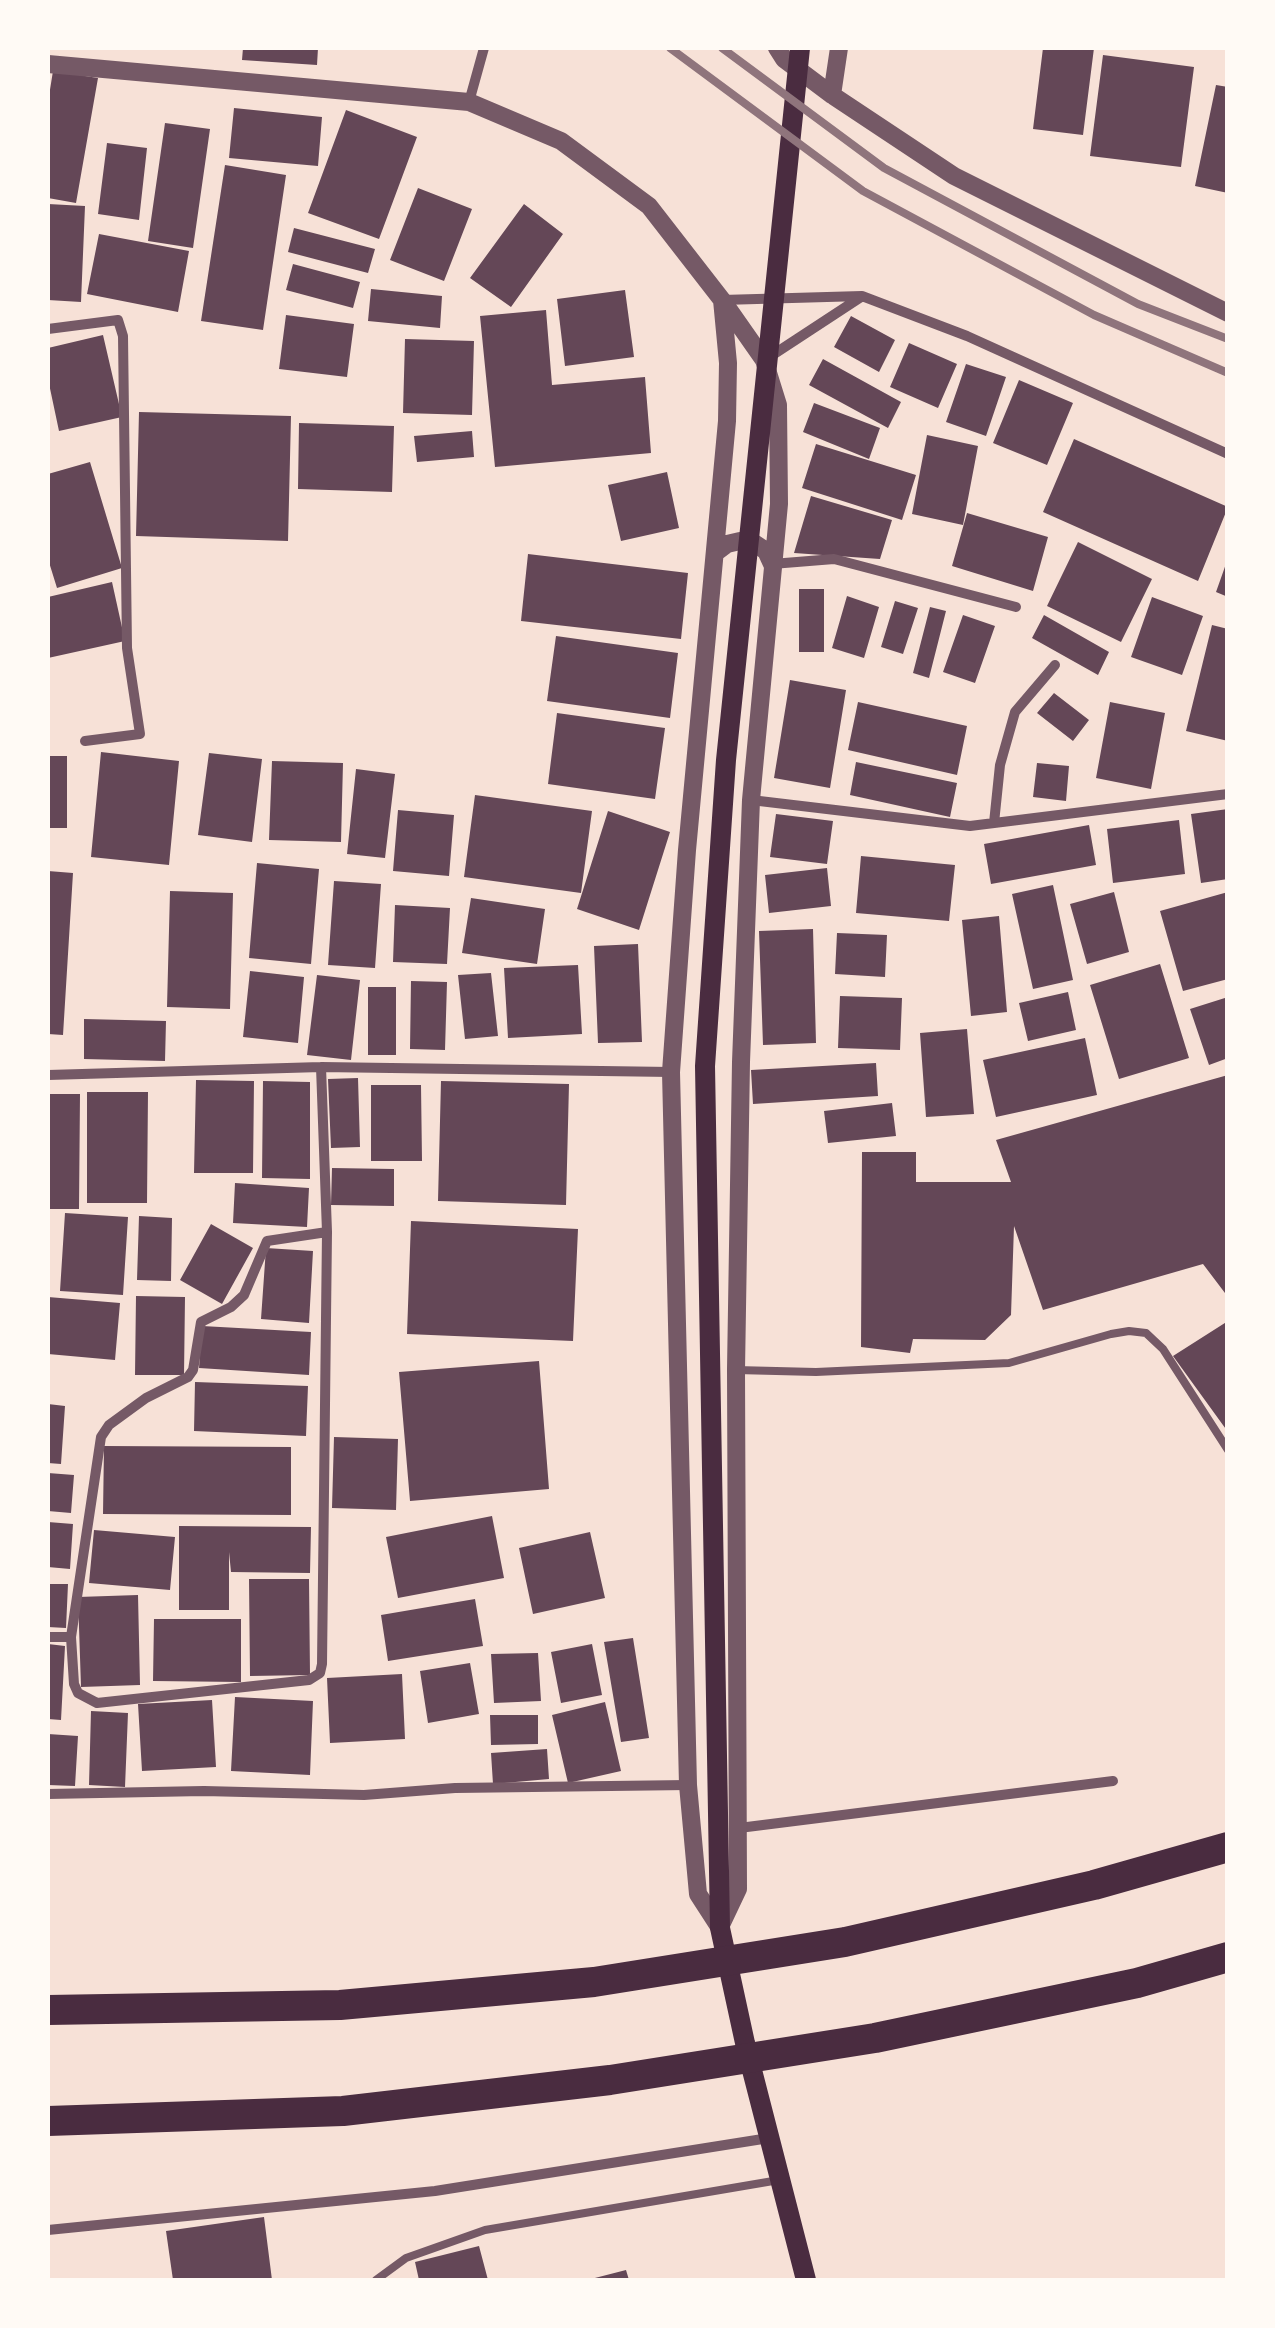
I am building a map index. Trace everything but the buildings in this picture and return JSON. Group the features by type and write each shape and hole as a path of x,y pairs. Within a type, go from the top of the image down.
{"highway":[{"path":"48,2010 340,2005 594,1982 826,1945 1094,1885 1228,1847"},
{"path":"48,2121 343,2111 610,2080 875,2038 1137,1984 1228,1957"}],"main road":[{"path":"800,48 726,760 706,1066 720,1928 806,2280"}],"street":[{"path":"469,102 484,48"},
{"path":"778,48 784,59 832,95 954,176 1228,313"},
{"path":"832,95 839,48"},
{"path":"48,64 469,102 561,141 649,206 764,360 778,406 779,504 752,800 740,1062 736,1370 738,1889 720,1928"},
{"path":"722,300 862,296 967,336 1228,454"},
{"path":"764,360 862,296"},
{"path":"720,1928 698,1894 688,1785 671,1072 687,850 720,510 728,363 722,300"},
{"path":"48,329 118,320 122,336 127,648 140,734 84,741"},
{"path":"720,510 730,520 758,522 779,504"},
{"path":"715,553 740,540 766,551 772,564"},
{"path":"772,564 834,559 1016,607"},
{"path":"994,823 1000,765 1015,712 1056,666"},
{"path":"752,800 970,826 1228,794"},
{"path":"48,1075 321,1067 671,1072"},
{"path":"321,1067 327,1232 320,1672 308,1680 97,1703 78,1694 71,1636 101,1438 108,1425 146,1398 188,1377 193,1370 200,1322 231,1307 244,1295 267,1241 327,1232"},
{"path":"48,1636 71,1636"},
{"path":"739,1828 1113,1780"},
{"path":"48,1794 204,1790 364,1795 456,1788 688,1785"},
{"path":"48,2230 435,2191 769,2138"}],"lane":[{"path":"736,1370 816,1372 1009,1363 1111,1334 1146,1333 1163,1349 1228,1450"},
{"path":"376,2280 406,2258 485,2230 779,2180"}],"railway":[{"path":"670,48 863,191 1094,315 1228,373"},
{"path":"722,48 884,168 1138,304 1228,339"}]}
